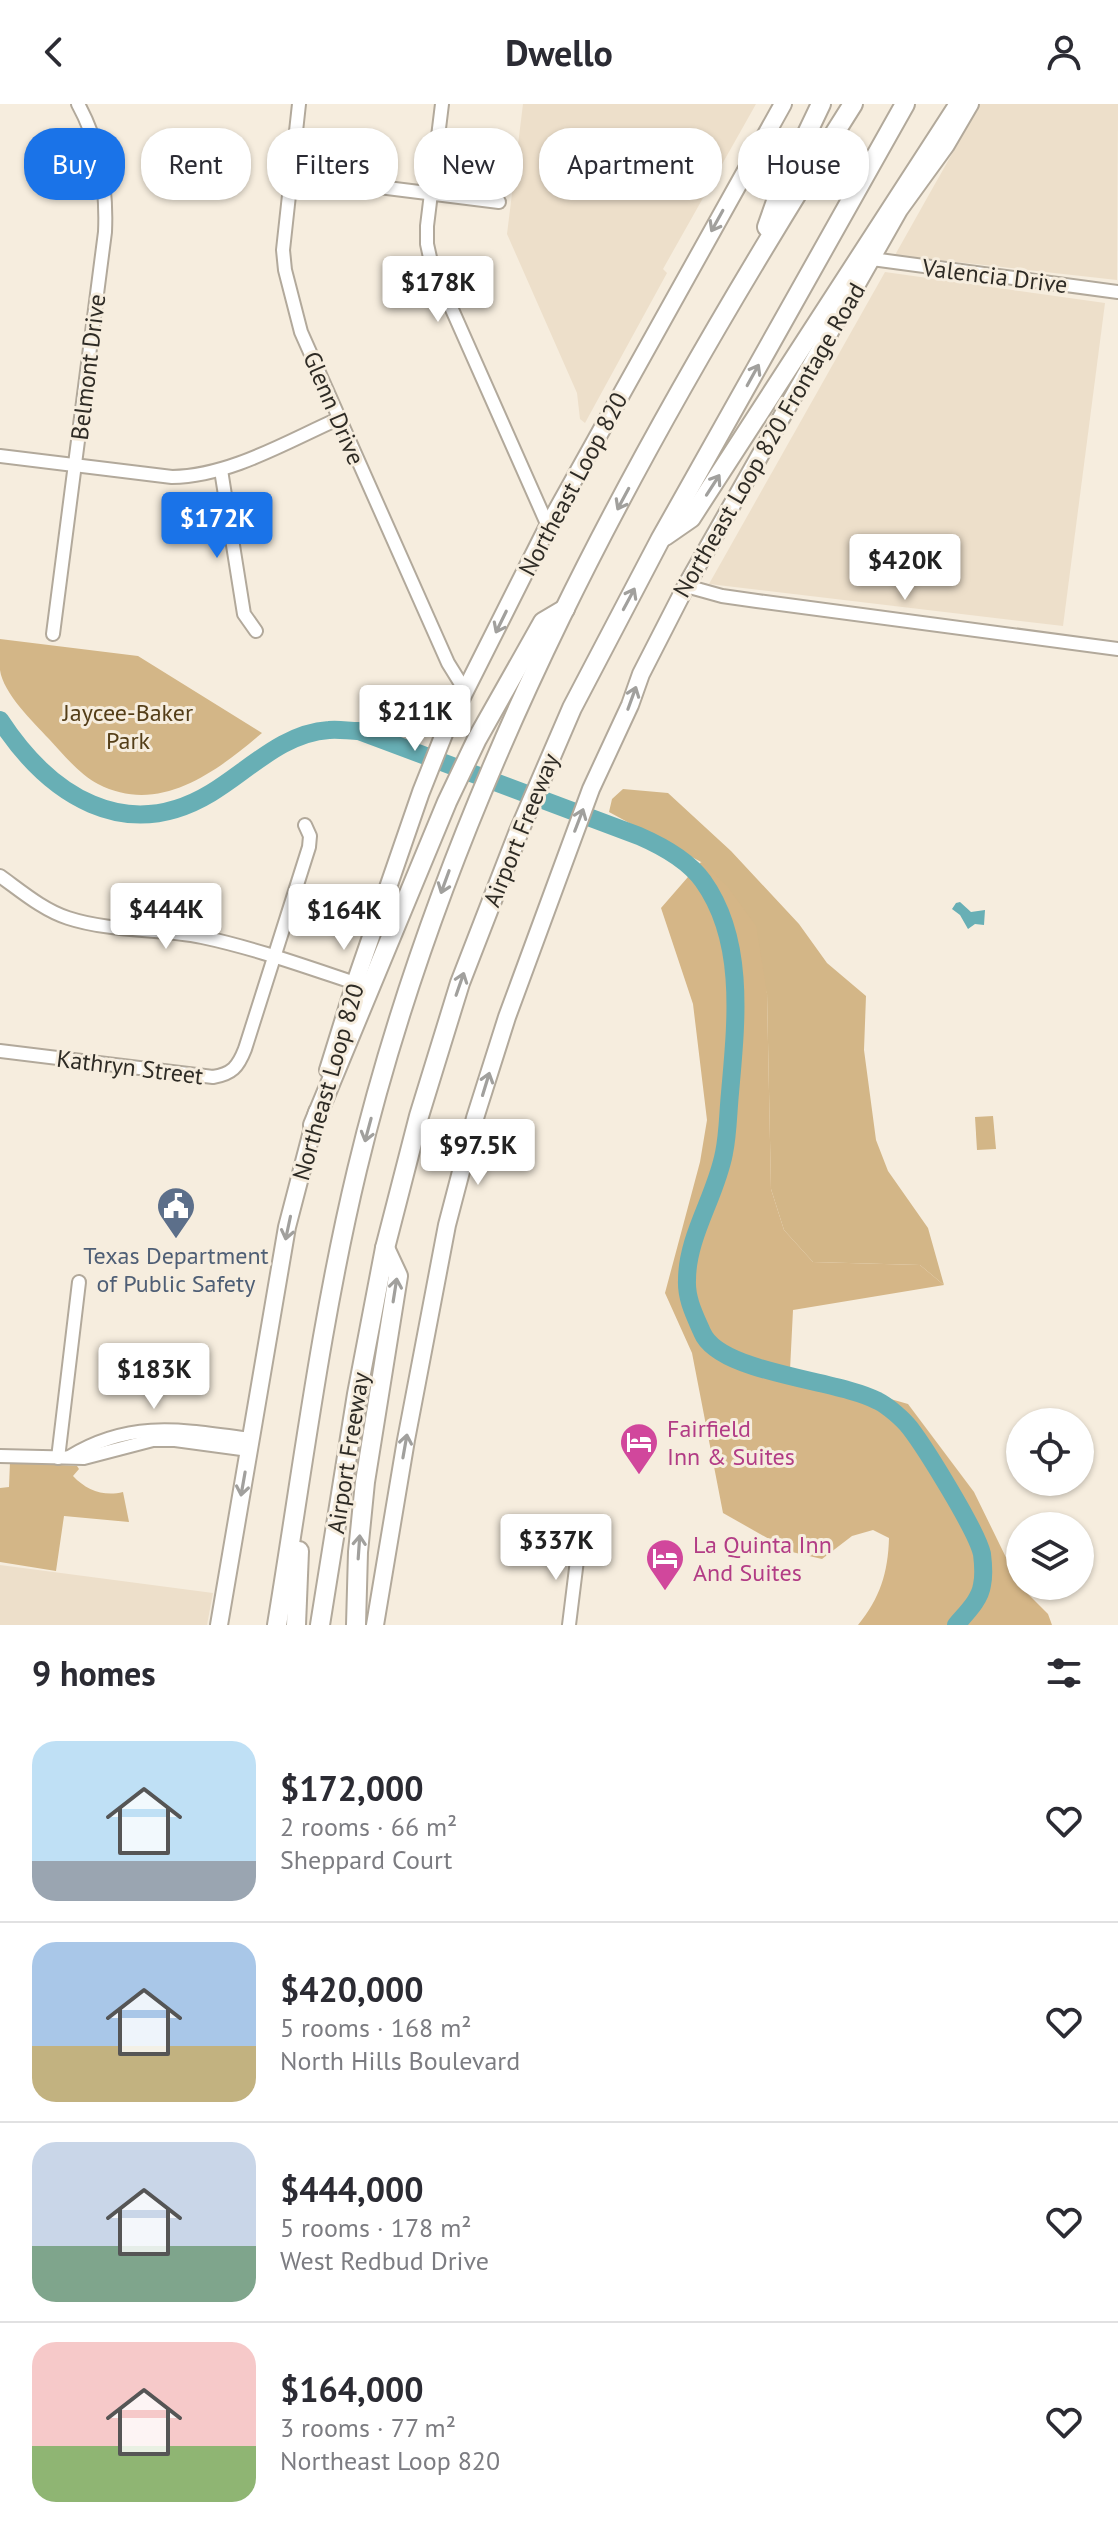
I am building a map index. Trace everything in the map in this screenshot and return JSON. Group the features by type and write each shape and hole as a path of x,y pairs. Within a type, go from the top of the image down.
{"highway":[{"path":"756,260 780,190 821,104"},
{"name":"Airport Freeway","path":"277,1625 323,1329 357,1169 435,909 500,748 565,609 683,385 853,104"},
{"name":"Airport Freeway","path":"320,1625 357,1394 385,1248 419,1116 460,983 519,831 572,708 660,540 905,104"},
{"path":"660,540 691,518 959,104"},
{"path":"313,1125 447,802 477,739 543,622 565,609"},
{"path":"356,1625 358,1552 365,1482 398,1276 385,1248"},
{"path":"296,1625 302,1476"}],"main road":[{"name":"Northeast Loop 820","path":"219,1625 287,1227 355,983 421,792 446,729 548,526 783,104"},
{"name":"Northeast Loop 820 Frontage Road","path":"375,1625 447,1225 475,1118 507,1017 591,789 641,674 686,586 899,210 946,145 970,104"}],"street":[{"name":"Belmont Drive","path":"53,634 105,232 106,204 96,146 78,104"},
{"name":"Glenn Drive","path":"296,128 299,104"},
{"path":"439,128 442,104"},
{"name":"Glenn Drive","path":"288,200 284,228 285,270 301,332 448,663 466,692"},
{"path":"431,200 427,244 431,262 548,526"},
{"path":"480,200 499,202"},
{"name":"Valencia Drive","path":"872,259 1118,292"},
{"path":"0,456 172,477 197,477 221,470 338,419"},
{"path":"221,470 244,614 256,631"},
{"path":"686,586 722,596 1118,649"},
{"name":"Kathryn Street","path":"0,1051 213,1077 229,1074 239,1065 245,1049 309,847 310,836 305,825"},
{"path":"0,876 65,917 91,924 196,936 275,956 355,983"},
{"path":"63,1458 79,1282"},
{"path":"0,1456 63,1458 123,1436 161,1428 250,1445"},
{"path":"569,1625 579,1544"}],"shaded area":[{"path":"523,104 756,104 742,128 738,128 738,136 722,164 722,128 539,128 539,200 702,200 663,269 667,273 585,423 580,419 577,393 507,234 511,200 523,200 523,128 520,128"},
{"path":"980,104 1118,104 1117,280 895,255"},
{"path":"885,272 1105,303 1063,626 709,584"},
{"path":"701,862 727,886 756,926 767,993 771,1189 784,1230 813,1262 920,1265 944,1285 793,1310 790,1370 908,1404 974,1492 1006,1557 1006,1600 1034,1600 1048,1614 1052,1625 858,1625 872,1605 881,1584 889,1538 873,1530 852,1536 822,1559 792,1552 723,1513 692,1353 665,1293 700,1162 707,1120 693,1004 661,908"},
{"path":"0,1565 213,1593 207,1625 0,1625"}],"green space":[{"name":"Jaycee-Baker Park","path":"0,639 138,656 262,733 226,762 186,785 143,795 121,793 85,775 20,707 2,679"},
{"path":"623,789 668,793 731,851 799,924 827,963 866,996 864,1050 876,1140 888,1171 928,1228 944,1285 920,1265 813,1262 784,1230 771,1189 767,993 701,862 609,812 612,799"},
{"path":"993,1116 996,1149 977,1150 975,1117"},
{"path":"10,1462 77,1466 79,1469 73,1476 90,1489 109,1494 123,1492 129,1522 64,1516 56,1571 0,1562 0,1488 9,1487"}],"water":[{"path":"960,902 971,912 985,910 984,925 975,924 968,929 960,915 952,909"}],"waterway":[{"path":"0,720 20,747 66,790 92,804 119,813 149,814 179,808 211,793 266,754 296,738 329,730 359,731 639,836 690,867 703,881 717,905 732,956 735,984 725,1146 688,1264 687,1287 692,1307 702,1332 713,1346 731,1357 781,1374 859,1393 886,1406 910,1428 961,1510 982,1554 981,1591 956,1625"}],"place":[{"name":"Texas Department of Public Safety","path":"176,1240"},
{"name":"Fairfield Inn & Suites","path":"639,1476"},
{"name":"La Quinta Inn And Suites","path":"665,1592"}]}
